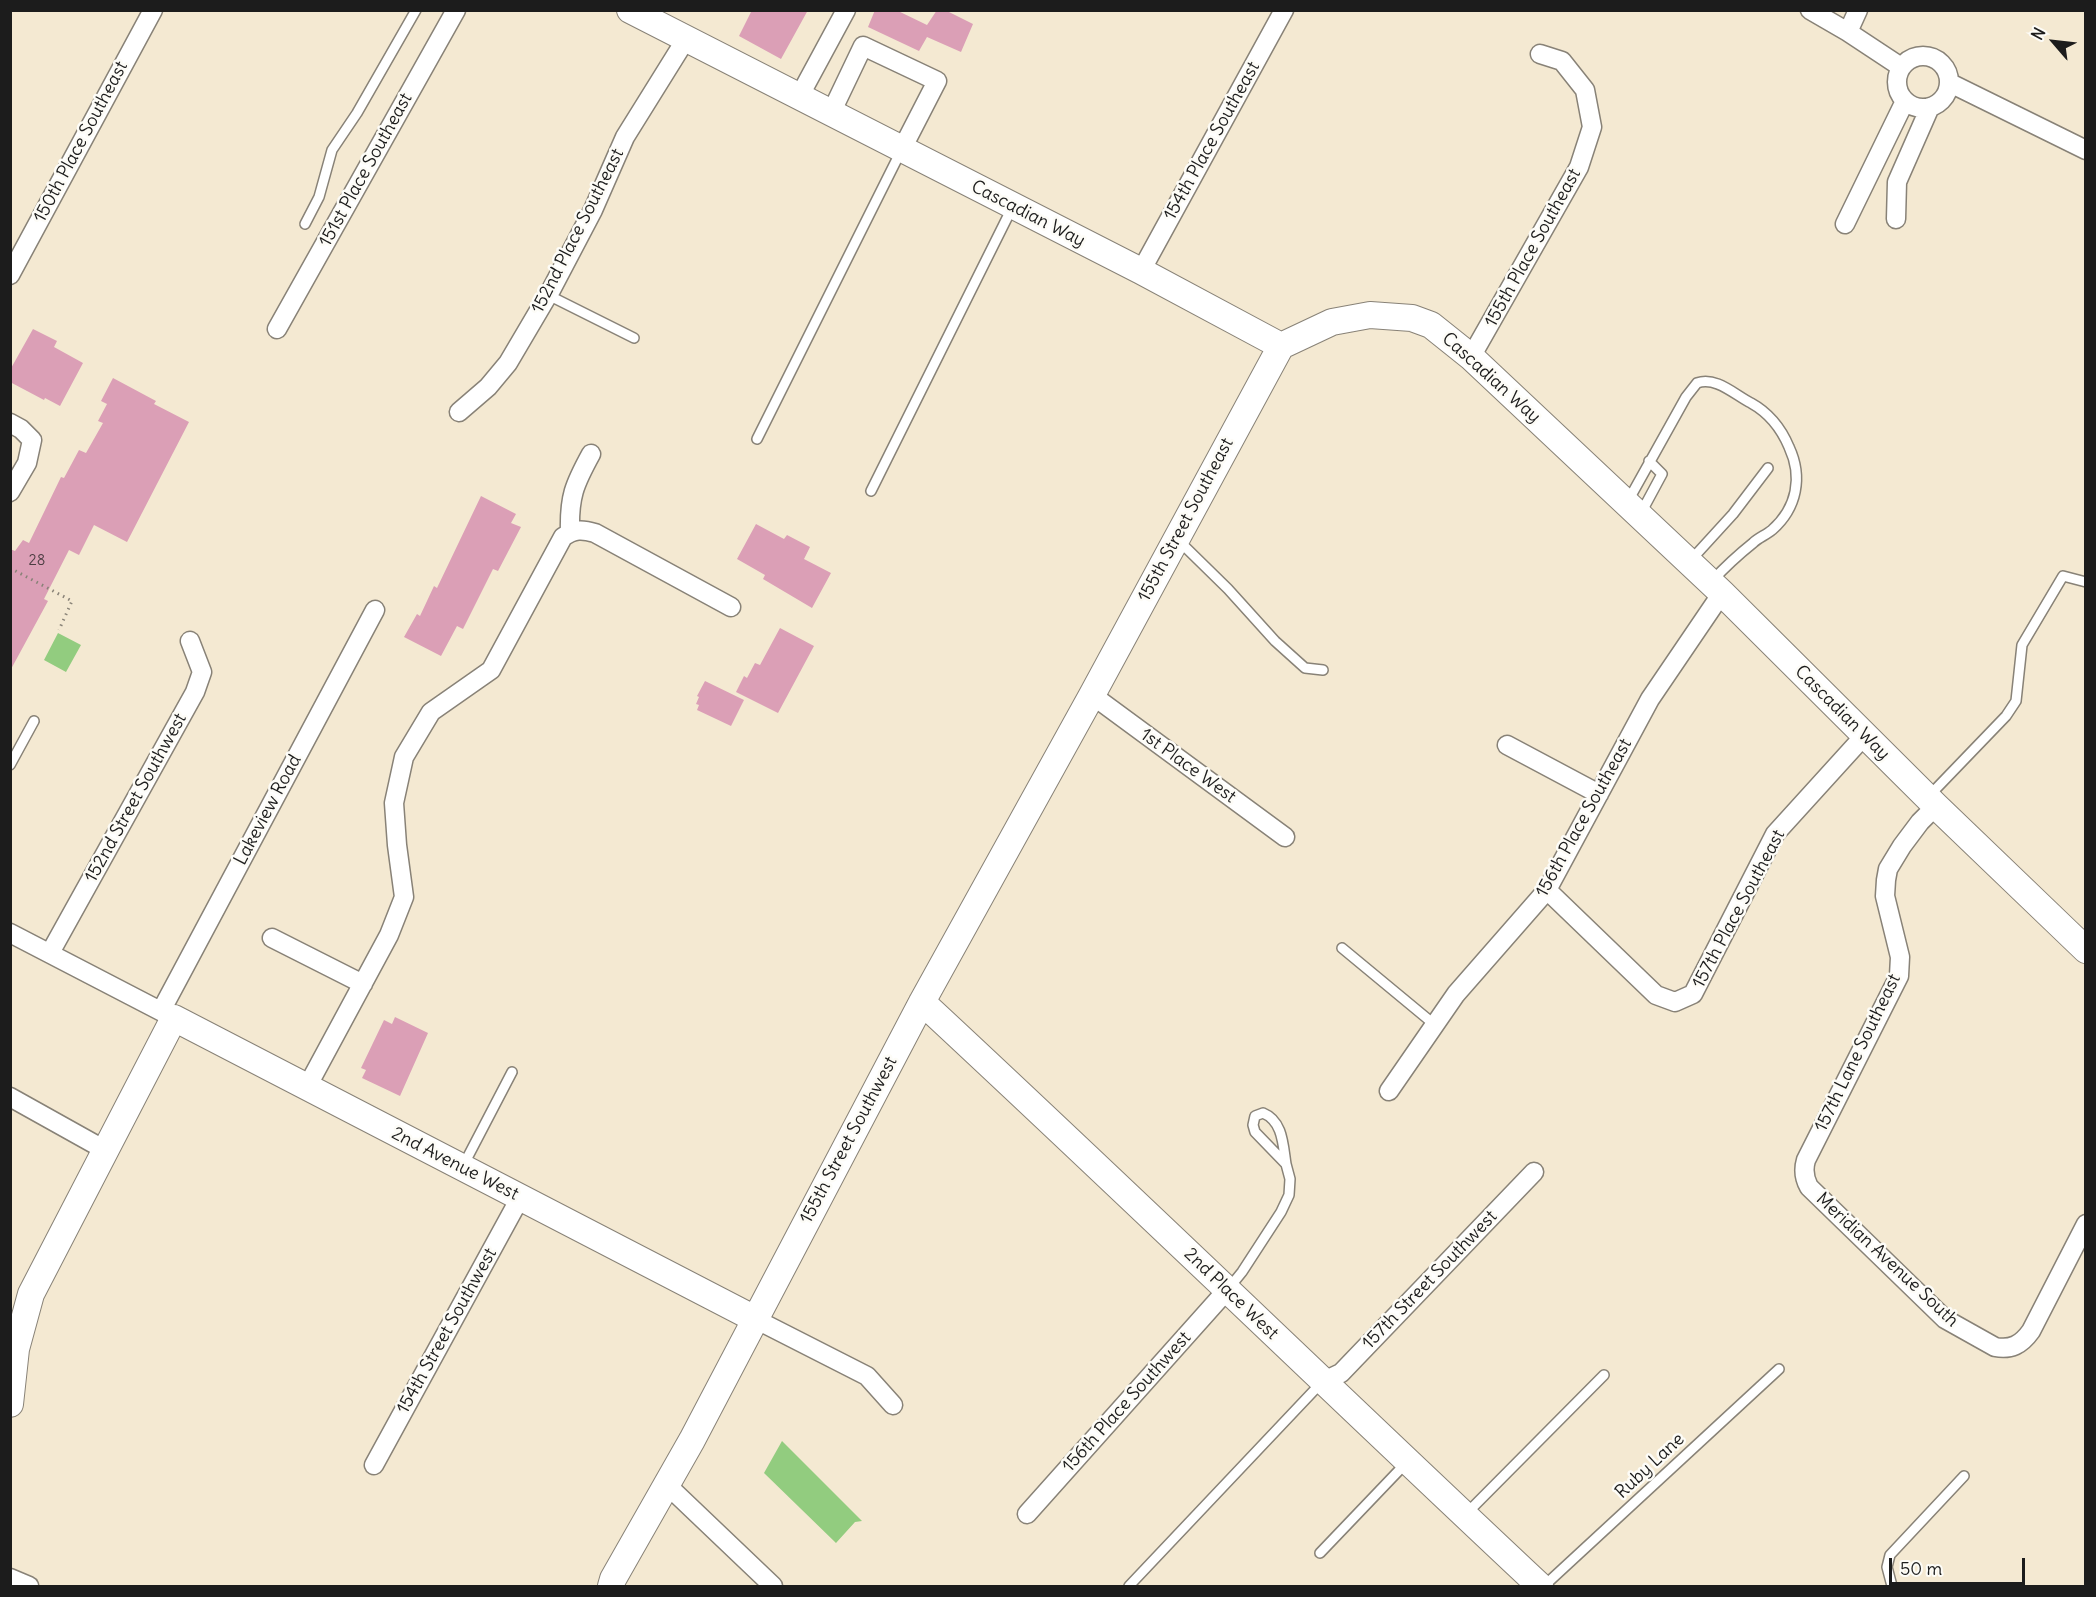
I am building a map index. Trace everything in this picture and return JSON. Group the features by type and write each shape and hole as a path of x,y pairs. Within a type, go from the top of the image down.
{"street":[{"name":"150th Place Southeast","path":"10,274 153,10"},
{"name":"151st Place Southeast","path":"277,329 456,10"},
{"name":"Cascadian Way","path":"630,10 1281,345 1332,322 1370,315 1412,318 1431,325 1471,357 1717,587 1864,736 2085,950"},
{"path":"799,97 846,10"},
{"name":"154th Place Southeast","path":"1141,271 1284,10"},
{"path":"1810,10 1901,67"},
{"path":"1848,32 1858,10"},
{"name":"152nd Place Southeast","path":"459,412 489,387 508,363 548,295 592,210 625,137 686,39"},
{"path":"831,113 863,46 938,81 902,149"},
{"name":"155th Place Southeast","path":"1471,357 1579,167 1592,127 1585,90 1562,61 1540,54"},
{"path":"1915,56 1932,57 1946,67 1950,83 1944,99 1930,107 1921,108 1905,101 1897,85 1901,67 1915,56"},
{"path":"1950,83 2085,150"},
{"path":"1845,224 1905,101"},
{"path":"1896,219 1897,182 1930,107"},
{"name":"155th Street Southeast","path":"1092,695 1281,345"},
{"path":"10,423 21,429 32,440 27,463 10,492"},
{"path":"570,532 571,497 576,480 591,454"},
{"path":"307,1087 389,935 404,897 394,803 404,757 431,712 491,669 563,537 570,532 582,529 595,533 731,607"},
{"name":"156th Place Southeast","path":"1389,1091 1456,994 1547,890 1650,699 1717,587"},
{"name":"Lakeview Road","path":"10,1404 16,1349 31,1294 105,1150 168,1014 375,610"},
{"name":"152nd Street Southwest","path":"50,953 195,692 202,672 190,640"},
{"name":"1st Place West","path":"1092,695 1285,837"},
{"name":"155th Street Southwest","path":"611,1587 692,1440 922,1002 1092,695"},
{"name":"157th Place Southeast","path":"1547,890 1656,995 1675,1002 1693,994 1775,834 1864,736"},
{"path":"1507,745 1599,794"},
{"name":"157th Lane Southeast","path":"1804,1172 1806,1160 1899,976 1900,957 1885,896 1888,869 1932,802"},
{"name":"2nd Avenue West","path":"10,933 867,1376 892,1405"},
{"path":"272,938 363,984"},
{"name":"2nd Place West","path":"922,1002 1106,1173 1322,1382 1542,1587"},
{"path":"10,1097 105,1150"},
{"name":"157th Street Southwest","path":"1322,1382 1341,1373 1534,1172"},
{"name":"Meridian Avenue South","path":"1804,1172 1809,1187 1945,1319 1995,1347 2004,1349 2021,1343 2031,1331 2085,1224"},
{"name":"154th Street Southwest","path":"374,1465 520,1198"},
{"name":"156th Place Southwest","path":"1027,1514 1227,1290"},
{"path":"666,1484 773,1587"},
{"path":"10,1578 28,1587"}],"lane":[{"path":"305,224 319,197 332,150 357,113 416,10"},
{"path":"757,439 902,149"},
{"path":"871,491 1013,206"},
{"path":"548,295 634,338"},
{"path":"1633,509 1649,461 1697,383 1705,381 1721,386 1764,410 1786,439 1794,456 1798,484 1795,498 1786,514 1772,530 1723,568 1717,587"},
{"path":"1633,509 1662,474 1649,461"},
{"path":"1689,562 1733,514 1768,468"},
{"path":"1176,539 1298,662 1305,668 1323,670"},
{"path":"1932,802 2006,716 2016,701 2022,645 2063,576 2085,582"},
{"path":"10,765 34,721"},
{"path":"1341,948 1435,1025"},
{"path":"462,1168 512,1072"},
{"path":"1227,1290 1242,1272 1289,1195 1290,1179 1283,1140 1276,1122 1263,1113 1255,1116 1253,1125 1255,1132 1286,1164"},
{"name":"Ruby Lane","path":"1542,1587 1779,1369"},
{"path":"1464,1515 1604,1375"},
{"path":"1129,1587 1322,1382"},
{"path":"1320,1553 1407,1462"},
{"path":"1892,1587 1887,1567 1890,1555 1964,1476"}],"path":[{"path":"10,568 72,601 58,630"}],"green space":[{"path":"58,633 81,645 66,672 44,660"},
{"path":"782,1441 862,1521 855,1522 836,1543 764,1473"}],"building":[{"path":"752,10 808,10 781,59 739,36"},
{"path":"875,10 896,10 927,25 937,10 945,10 973,24 961,52 927,37 919,51 868,27"},
{"path":"33,329 57,341 54,347 83,363 60,406 10,382 10,370"},
{"path":"113,378 156,401 154,404 189,422 127,542 94,525 79,555 69,550 44,599 48,601 10,671 10,549 15,551 23,540 29,543 61,477 64,478 79,450 86,453 103,423 98,421 107,404 101,401"},
{"path":"481,496 516,514 511,523 521,527 498,571 493,569 463,629 457,626 441,656 404,637 417,614 420,616 434,586 437,588"},
{"path":"756,524 784,539 787,535 810,547 804,559 831,573 812,608 763,579 765,575 737,559"},
{"path":"780,628 814,646 778,713 736,692 744,676 747,678 755,663 760,665"},
{"path":"705,681 744,700 731,726 697,710 699,705 696,704 699,697 697,696"},
{"path":"395,1017 428,1033 400,1096 362,1078 366,1070 361,1068 384,1020 392,1024"}]}
